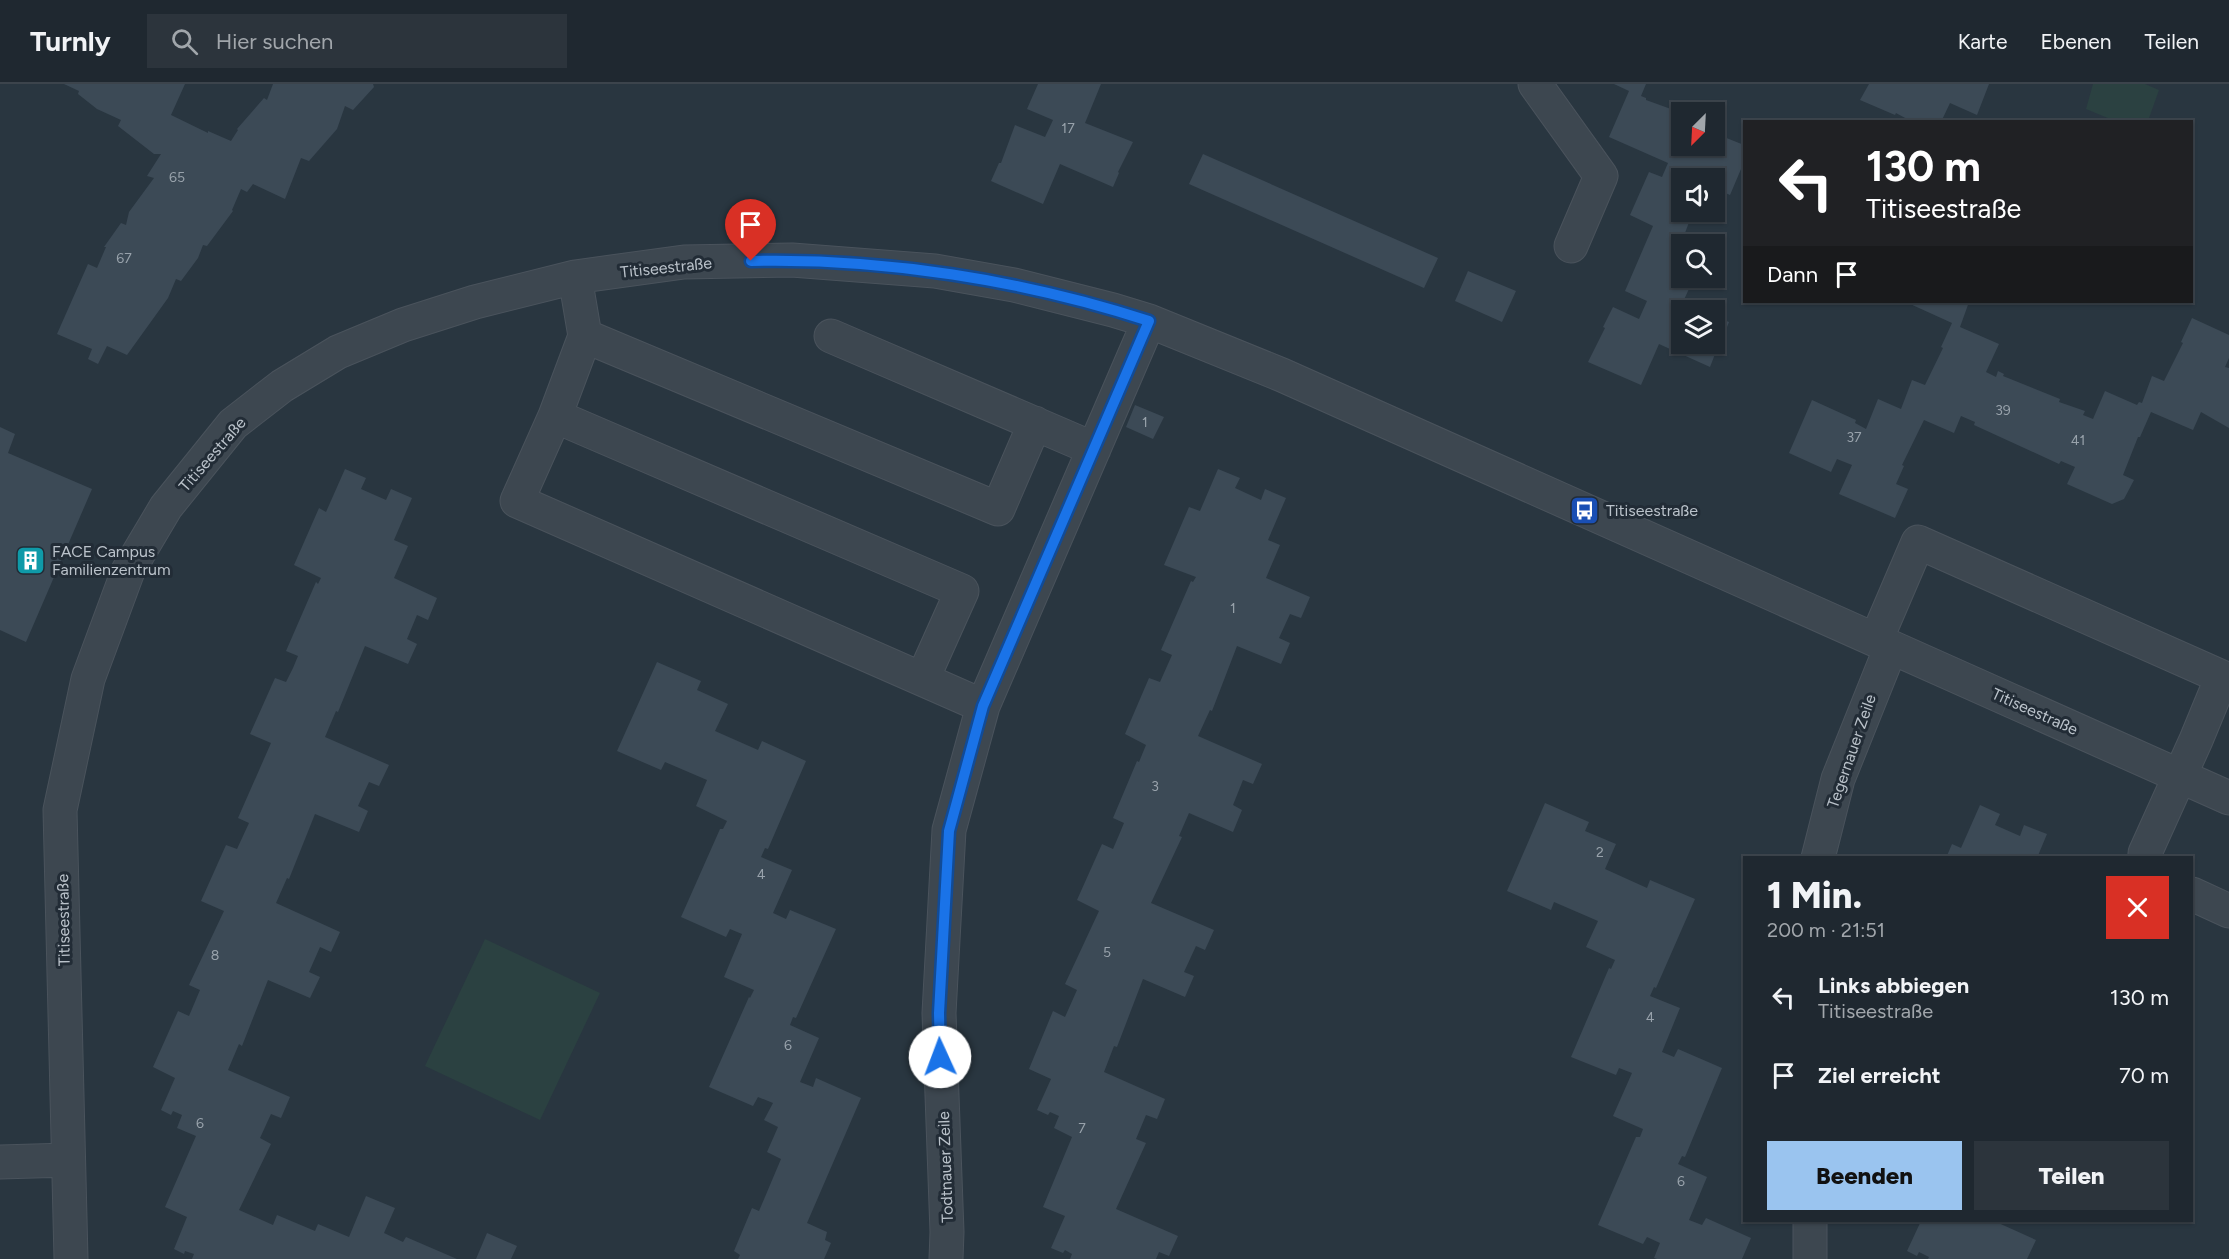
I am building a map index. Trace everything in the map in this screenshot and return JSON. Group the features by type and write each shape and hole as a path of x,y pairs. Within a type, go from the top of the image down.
{"street":[{"path":"1535,84 1601,176 1571,246"},
{"name":"Titiseestraße","path":"71,1259 60,810 88,680 128,571 166,507 233,424 282,387 338,352 403,325 475,302 575,277 684,262 792,260 935,271 1014,285 1149,321 1282,375 2229,798"},
{"path":"575,277 585,336 555,416 517,501 983,706"},
{"name":"Todtnauer Zeile","path":"946,1259 939,1013 949,831 983,706 1149,321"},
{"path":"585,336 998,509 1035,423"},
{"path":"831,336 1094,449"},
{"path":"555,416 962,591 923,678"},
{"name":"Tegernauer Zeile","path":"1819,856 1838,779 1917,542 2222,677 2179,776"},
{"path":"2145,856 2179,776"},
{"path":"2193,894 2229,911"},
{"path":"0,1162 68,1160"},
{"path":"1810,1222 1810,1259"}],"green space":[{"path":"2093,84 2145,84 2159,90 2148,120 2113,120 2086,109"},
{"path":"485,939 600,993 540,1120 425,1066"}],"building":[{"path":"64,84 185,84 171,115 208,133 208,131 231,141 237,129 264,98 267,100 273,84 373,84 374,87 353,110 345,106 337,129 309,161 301,158 285,199 253,184 247,192 241,189 233,211 207,246 203,245 198,258 181,281 176,279 168,298 127,355 107,346 98,364 88,359 92,349 57,334 88,264 97,268 106,247 104,247 121,223 126,225 129,212 154,178 147,176 161,154 154,154 118,126 121,120 97,109 78,94 79,91"},
{"path":"1038,84 1101,84 1085,123 1133,142 1113,187 1060,164 1043,204 991,181 1001,163 1015,125 1045,137 1053,120 1027,109"},
{"path":"1614,84 1646,84 1641,96 1671,109 1671,156 1725,156 1725,137 1743,145 1743,164 1730,195 1725,193 1725,168 1671,168 1671,222 1689,222 1685,234 1671,234 1671,288 1689,288 1684,300 1671,300 1671,349 1659,344 1641,385 1588,362 1613,307 1639,319 1647,301 1625,291 1653,226 1630,215 1649,172 1662,177 1668,163 1609,137 1629,91"},
{"path":"1869,84 1989,84 1977,115 1950,103 1942,120 1907,120 1896,113 1895,115 1860,100"},
{"path":"1203,154 1438,258 1424,288 1189,184"},
{"path":"1468,271 1516,291 1502,322 1455,301"},
{"path":"1908,303 1969,303 1960,327 1999,344 1986,372 1996,377 1998,371 2004,374 2003,376 2060,399 2059,402 2085,411 2083,415 2093,419 2105,391 2137,405 2139,402 2142,403 2152,376 2164,381 2183,343 2181,342 2192,318 2229,335 2229,358 2225,367 2229,368 2229,428 2201,412 2193,430 2151,412 2123,475 2134,480 2124,499 2112,504 2067,484 2075,467 2061,461 2059,464 1974,425 1975,422 1961,416 1954,433 1924,420 1902,465 1904,466 1896,484 1908,489 1895,518 1839,494 1852,465 1837,459 1831,472 1789,453 1812,400 1856,420 1855,423 1866,429 1878,399 1901,409 1912,380 1925,385 1952,323"},
{"path":"1681,354 1715,354 1710,367"},
{"path":"1135,405 1164,417 1153,439 1126,427"},
{"name":"FACE Campus Familienzentrum","path":"0,427 15,434 8,453 92,489 26,642 0,630"},
{"path":"345,469 366,478 361,489 386,500 391,489 412,498 394,540 408,546 394,578 437,598 428,620 417,615 407,639 417,644 408,664 365,646 338,712 336,711 325,737 389,765 379,786 369,782 358,806 368,811 359,832 315,814 289,879 287,878 276,903 340,932 331,952 320,947 309,972 320,977 310,998 268,980 242,1046 239,1044 228,1070 290,1097 281,1118 271,1114 260,1138 271,1144 239,1210 273,1225 277,1215 315,1231 318,1224 349,1237 366,1196 395,1208 384,1233 403,1242 406,1237 457,1259 192,1259 194,1254 185,1251 184,1254 174,1249 187,1217 165,1207 196,1136 177,1128 182,1115 173,1111 171,1115 161,1110 175,1078 153,1067 178,1011 189,1016 200,990 189,985 224,911 201,901 226,845 237,849 249,823 238,818 271,743 250,734 275,678 286,682 293,668 298,656 286,651 316,582 318,584 321,578 294,565 319,508 326,512"},
{"path":"1218,469 1240,478 1235,488 1261,500 1265,489 1286,498 1268,540 1280,545 1266,578 1310,597 1301,618 1290,614 1279,638 1290,643 1281,664 1237,646 1212,711 1210,710 1198,736 1262,764 1253,784 1243,780 1233,805 1242,810 1233,832 1189,813 1179,836 1182,837 1151,903 1214,930 1205,950 1196,946 1184,972 1194,976 1185,997 1143,979 1117,1047 1114,1046 1104,1072 1165,1099 1157,1119 1146,1115 1136,1139 1146,1143 1116,1209 1178,1236 1169,1256 1159,1252 1156,1259 1070,1259 1072,1254 1065,1250 1063,1253 1051,1248 1065,1216 1043,1207 1072,1137 1054,1128 1059,1116 1050,1112 1048,1115 1037,1110 1051,1079 1029,1069 1053,1011 1065,1017 1077,990 1065,984 1099,911 1077,900 1102,844 1113,849 1124,823 1113,818 1146,745 1125,734 1149,678 1160,682 1172,655 1161,650 1191,581 1193,582 1196,577 1164,565 1189,507 1200,511"},
{"path":"657,662 701,681 697,690 728,704 715,731 758,750 762,741 806,761 768,849 765,848 761,857 792,870 773,913 786,919 790,910 836,929 796,1018 793,1017 790,1025 819,1038 800,1082 813,1087 816,1078 861,1098 807,1223 827,1232 825,1240 831,1243 824,1259 738,1259 740,1255 734,1251 752,1208 759,1211 781,1159 767,1152 778,1127 764,1120 773,1103 758,1097 753,1106 709,1087 754,990 724,977 742,934 730,929 726,937 681,917 720,829 723,829 727,821 696,806 707,780 665,762 661,770 617,751"},
{"path":"1545,803 1589,822 1585,831 1616,844 1605,869 1647,888 1650,880 1695,899 1656,988 1654,987 1650,996 1680,1008 1662,1052 1674,1057 1678,1049 1722,1068 1685,1157 1682,1156 1678,1164 1707,1177 1689,1220 1702,1225 1706,1218 1751,1238 1742,1259 1657,1259 1654,1258 1660,1243 1647,1237 1643,1244 1598,1225 1636,1137 1640,1137 1643,1129 1613,1116 1632,1073 1619,1068 1616,1075 1571,1057 1609,968 1611,969 1615,960 1586,947 1598,921 1554,902 1551,910 1507,891"},
{"path":"1980,805 2000,814 1995,825 2020,836 2024,825 2047,834 2038,856 1947,856 1952,844 1961,848"},
{"path":"1921,1222 1996,1222 2036,1240 2027,1259 1928,1259 1929,1257 1919,1252 1917,1256 1907,1251"},
{"path":"487,1233 517,1246 511,1259 476,1259"}],"place":[{"name":"Titiseestraße","path":"1585,510"},
{"name":"FACE Campus Familienzentrum","path":"31,560"}],"route":[{"path":"751,261 792,260 935,271 1014,285 1149,321 983,706 949,831 939,1013 940,1057"}]}
